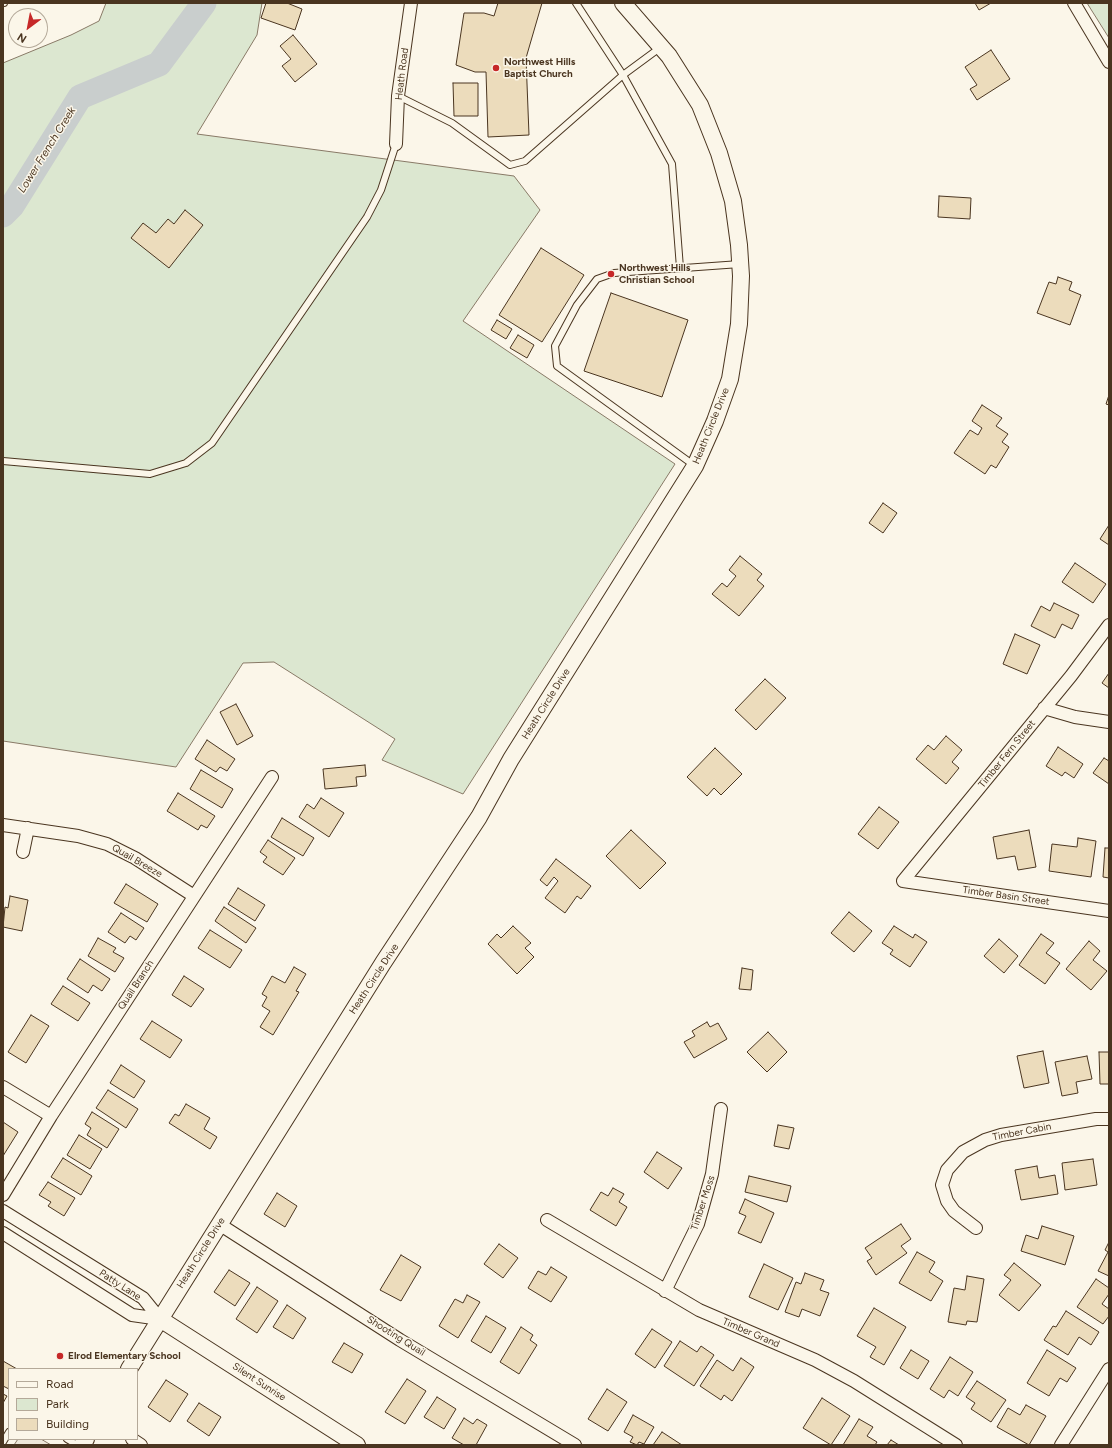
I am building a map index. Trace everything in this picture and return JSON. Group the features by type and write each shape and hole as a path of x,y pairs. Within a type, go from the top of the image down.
{"street":[{"name":"Heath Road","path":"396,144 398,96 411,3"},
{"name":"Heath Circle Drive","path":"131,1368 383,963 479,817 511,759 695,466 715,421 730,379 739,324 739,237 732,201 718,153 700,105 669,56 623,3"},
{"path":"1074,3 1109,62"},
{"name":"Timber Fern Street","path":"903,881 1044,708 1109,625"},
{"path":"1044,708 1075,717 1109,722"},
{"name":"Quail Branch","path":"3,1195 50,1116 272,777"},
{"name":"Quail Breeze","path":"3,824 78,836 107,844 135,858 194,896"},
{"path":"23,852 28,828"},
{"name":"Timber Basin Street","path":"903,881 1109,911"},
{"path":"3,1087 50,1116"},
{"name":"Timber Moss","path":"665,1291 698,1224 712,1174 721,1109"},
{"name":"Timber Cabin","path":"976,1228 954,1211 947,1201 942,1186 947,1170 963,1152 985,1140 1001,1135 1096,1119 1109,1119"},
{"name":"Patty Lane","path":"3,1211 143,1298 160,1319"},
{"name":"Timber Grand","path":"547,1220 699,1310 814,1360 854,1381 956,1445"},
{"name":"Shooting Quail","path":"219,1224 400,1340 575,1445"},
{"name":"Patty Lane","path":"3,1233 132,1315 160,1319"},
{"name":"Silent Sunrise","path":"160,1319 357,1445"},
{"path":"1061,1445 1109,1369"}],"lane":[{"path":"576,3 623,75 672,164 680,268"},
{"path":"398,96 452,123 510,165 525,161 623,75 661,48"},
{"path":"3,461 150,474 186,463 212,443 367,217 381,190 396,144"},
{"path":"695,466 557,366 555,346 576,305 597,279 614,273 740,264"}],"green space":[{"path":"106,3 262,3 257,35 197,134 514,176 540,210 463,321 675,464 463,794 382,760 395,739 274,662 243,663 176,767 3,741 3,63 39,48 48,48 48,44 99,21"},
{"path":"1087,3 1109,3 1109,38"}],"shaded area":[{"path":"17,1440 43,1440 51,1445 14,1445"}],"building":[{"path":"266,3 287,3 302,9 295,30 261,18"},
{"name":"Northwest Hills Baptist Church","path":"498,3 542,3 526,58 529,135 488,137 486,72 475,72 456,65 464,13 484,13 494,16"},
{"path":"975,3 991,3 979,10"},
{"path":"293,35 317,64 295,82 282,66 291,59 280,46"},
{"path":"991,50 1010,79 977,100 970,89 977,85 965,67"},
{"path":"453,83 478,83 478,116 454,116"},
{"path":"939,196 971,198 970,219 938,217"},
{"path":"185,210 203,225 169,268 131,238 143,223 156,233 168,219 174,224"},
{"path":"541,248 584,275 542,342 499,315"},
{"path":"1058,277 1072,282 1069,290 1081,295 1070,325 1037,313 1049,282 1056,284"},
{"path":"611,293 688,320 662,397 584,371"},
{"path":"497,320 512,329 506,339 491,330"},
{"path":"518,335 534,345 527,358 510,348"},
{"path":"1109,395 1109,405 1106,404"},
{"path":"982,405 1002,418 996,426 1008,434 1002,442 1009,447 996,468 991,465 985,474 954,453 970,430 978,435 982,428 972,421"},
{"path":"883,503 897,513 883,533 869,523"},
{"path":"1109,525 1109,545 1100,539"},
{"path":"740,556 762,574 757,580 764,586 739,616 712,594 722,583 727,587 736,576 729,570"},
{"path":"1075,563 1106,584 1093,603 1062,582"},
{"path":"1054,603 1079,615 1072,629 1062,624 1055,638 1031,626 1041,606 1050,611"},
{"path":"1015,634 1040,645 1027,674 1003,664"},
{"path":"1109,673 1109,688 1102,683"},
{"path":"765,679 786,698 756,730 735,710"},
{"path":"236,704 253,736 237,745 220,712"},
{"path":"946,736 962,750 952,762 959,768 946,784 916,759 928,745 934,750"},
{"path":"207,740 235,759 227,771 220,767 216,772 195,759"},
{"path":"1058,747 1083,764 1074,778 1065,772 1062,776 1046,766"},
{"path":"715,748 742,774 721,795 714,788 707,796 687,777"},
{"path":"1104,758 1109,761 1109,784 1093,773"},
{"path":"365,765 366,776 356,777 357,786 325,789 323,769"},
{"path":"201,770 233,789 222,808 190,789"},
{"path":"178,793 215,816 207,828 201,825 198,830 167,811"},
{"path":"321,798 344,813 329,837 299,817 307,804 314,809"},
{"path":"879,807 899,822 878,849 858,834"},
{"path":"282,818 314,838 303,856 271,837"},
{"path":"631,830 666,863 640,889 606,856"},
{"path":"1029,830 1036,867 1018,870 1015,856 997,859 993,837"},
{"path":"1078,838 1096,841 1091,877 1049,871 1052,844 1077,847"},
{"path":"268,840 295,858 283,875 263,862 267,857 260,852"},
{"path":"1105,848 1109,848 1109,878 1103,877"},
{"path":"556,859 591,886 581,899 577,896 565,913 545,898 558,881 554,877 547,886 540,880"},
{"path":"126,884 158,904 147,922 114,903"},
{"path":"238,888 265,905 255,921 228,904"},
{"path":"10,896 28,900 22,931 3,927 5,907 8,908"},
{"path":"224,907 256,928 246,943 215,921"},
{"path":"849,912 872,931 854,952 831,933"},
{"path":"121,913 144,928 136,940 130,936 125,943 108,932"},
{"path":"513,926 531,943 525,948 534,957 517,974 488,944 497,934 501,938"},
{"path":"894,926 913,938 915,934 927,942 910,967 890,954 893,950 882,943"},
{"path":"210,930 242,950 230,968 198,948"},
{"path":"1041,934 1054,943 1046,953 1060,963 1045,984 1019,965"},
{"path":"98,938 116,948 113,952 124,958 115,972 88,956"},
{"path":"999,939 1018,956 1004,973 984,956"},
{"path":"1089,941 1100,951 1093,960 1107,971 1091,990 1066,969"},
{"path":"80,959 110,979 102,991 93,985 88,993 67,979"},
{"path":"294,967 306,974 296,991 299,992 273,1035 260,1027 270,1011 262,1006 267,997 262,994 272,976 285,983"},
{"path":"742,968 753,970 751,990 739,989"},
{"path":"184,976 204,989 191,1007 172,995"},
{"path":"63,986 90,1003 78,1021 51,1004"},
{"path":"31,1015 49,1026 26,1063 8,1052"},
{"path":"152,1021 182,1040 170,1058 140,1039"},
{"path":"707,1022 710,1027 718,1023 727,1039 694,1058 684,1042 695,1036 692,1031"},
{"path":"768,1032 787,1052 767,1072 747,1052"},
{"path":"1043,1051 1049,1083 1024,1088 1017,1056"},
{"path":"1099,1052 1109,1052 1109,1084 1100,1084"},
{"path":"1087,1056 1092,1079 1076,1082 1078,1093 1062,1096 1055,1062"},
{"path":"121,1065 145,1081 134,1098 110,1083"},
{"path":"108,1090 138,1109 126,1128 96,1108"},
{"path":"186,1104 210,1118 204,1129 217,1137 210,1149 169,1123 175,1114 179,1116"},
{"path":"92,1112 119,1129 107,1148 87,1135 91,1128 85,1124"},
{"path":"3,1122 18,1132 3,1156"},
{"path":"778,1125 794,1128 789,1149 774,1146"},
{"path":"79,1135 102,1149 90,1169 67,1155"},
{"path":"657,1152 682,1168 668,1189 644,1172"},
{"path":"63,1158 92,1176 81,1195 51,1177"},
{"path":"1093,1159 1097,1185 1065,1190 1062,1163"},
{"path":"1037,1166 1039,1178 1055,1175 1058,1194 1021,1200 1015,1170"},
{"path":"749,1176 791,1186 787,1202 745,1192"},
{"path":"48,1182 75,1198 64,1216 48,1206 51,1202 39,1195"},
{"path":"613,1188 624,1194 619,1202 627,1207 616,1226 590,1210 601,1192 608,1196"},
{"path":"277,1193 297,1206 285,1227 264,1214"},
{"path":"745,1199 774,1213 761,1243 738,1233 746,1216 739,1213"},
{"path":"901,1224 911,1239 901,1246 907,1253 876,1275 867,1261 872,1258 865,1248"},
{"path":"1042,1226 1074,1236 1065,1265 1021,1251 1026,1235 1038,1239"},
{"path":"1109,1242 1109,1276 1098,1271 1108,1252 1105,1250"},
{"path":"499,1244 518,1258 503,1278 484,1264"},
{"path":"917,1252 935,1262 929,1272 943,1281 931,1301 899,1283"},
{"path":"401,1255 421,1267 401,1301 380,1290"},
{"path":"1014,1263 1041,1285 1019,1311 999,1295 1011,1280 1004,1275"},
{"path":"764,1264 793,1278 778,1310 749,1297"},
{"path":"551,1267 567,1277 551,1302 528,1288 538,1271 546,1275"},
{"path":"229,1270 250,1283 235,1306 214,1292"},
{"path":"805,1273 824,1280 820,1290 829,1293 820,1316 802,1309 799,1317 785,1312 796,1282 801,1284"},
{"path":"967,1276 984,1279 977,1322 967,1321 966,1325 948,1322 954,1288 965,1290"},
{"path":"1096,1279 1109,1288 1109,1294 1102,1304 1109,1309 1109,1316 1103,1324 1077,1307"},
{"path":"257,1287 278,1301 257,1333 236,1319"},
{"path":"467,1295 480,1302 458,1338 439,1326 455,1299 463,1303"},
{"path":"287,1305 306,1318 293,1339 273,1327"},
{"path":"874,1308 906,1327 884,1365 870,1357 876,1347 857,1336"},
{"path":"1066,1311 1099,1332 1091,1345 1079,1337 1068,1355 1044,1340 1053,1326 1056,1327"},
{"path":"486,1316 506,1328 491,1353 471,1341"},
{"path":"521,1327 533,1335 530,1340 537,1345 519,1374 500,1362"},
{"path":"652,1329 672,1342 655,1368 635,1354"},
{"path":"680,1341 697,1352 701,1346 714,1355 694,1386 664,1366"},
{"path":"344,1343 363,1354 352,1373 332,1362"},
{"path":"911,1350 929,1361 918,1379 900,1368"},
{"path":"1047,1350 1076,1368 1067,1382 1060,1378 1049,1396 1027,1383"},
{"path":"950,1357 973,1372 958,1396 949,1390 944,1398 930,1389"},
{"path":"741,1358 754,1367 732,1401 724,1395 721,1400 700,1386 717,1360 733,1371"},
{"path":"3,1361 15,1368 8,1368 8,1388 3,1386"},
{"path":"407,1379 426,1391 405,1424 385,1412"},
{"path":"166,1380 188,1394 170,1422 148,1407"},
{"path":"977,1381 1006,1400 991,1422 971,1409 975,1403 966,1397"},
{"path":"607,1389 627,1402 608,1431 588,1419"},
{"path":"3,1394 7,1396 3,1403"},
{"path":"437,1397 456,1409 444,1429 424,1417"},
{"path":"822,1398 850,1416 831,1445 803,1428"},
{"path":"199,1403 221,1417 209,1436 187,1421"},
{"path":"1026,1405 1046,1416 1029,1445 997,1427 1008,1408 1020,1415"},
{"path":"633,1415 654,1427 644,1444 639,1442 637,1445 630,1442 633,1437 624,1432"},
{"path":"464,1418 473,1424 477,1419 487,1425 476,1445 464,1445 452,1438"},
{"path":"859,1419 873,1427 867,1436 877,1442 875,1445 843,1445"},
{"path":"662,1432 682,1445 653,1445"},
{"path":"891,1440 899,1445 887,1445"}],"waterway":[{"name":"Lower French Creek","path":"3,215 12,206 80,97 159,64 204,3"}],"place":[{"name":"Northwest Hills Baptist Church","path":"496,68"},
{"name":"Northwest Hills Christian School","path":"611,274"},
{"name":"Elrod Elementary School","path":"60,1356"}]}
